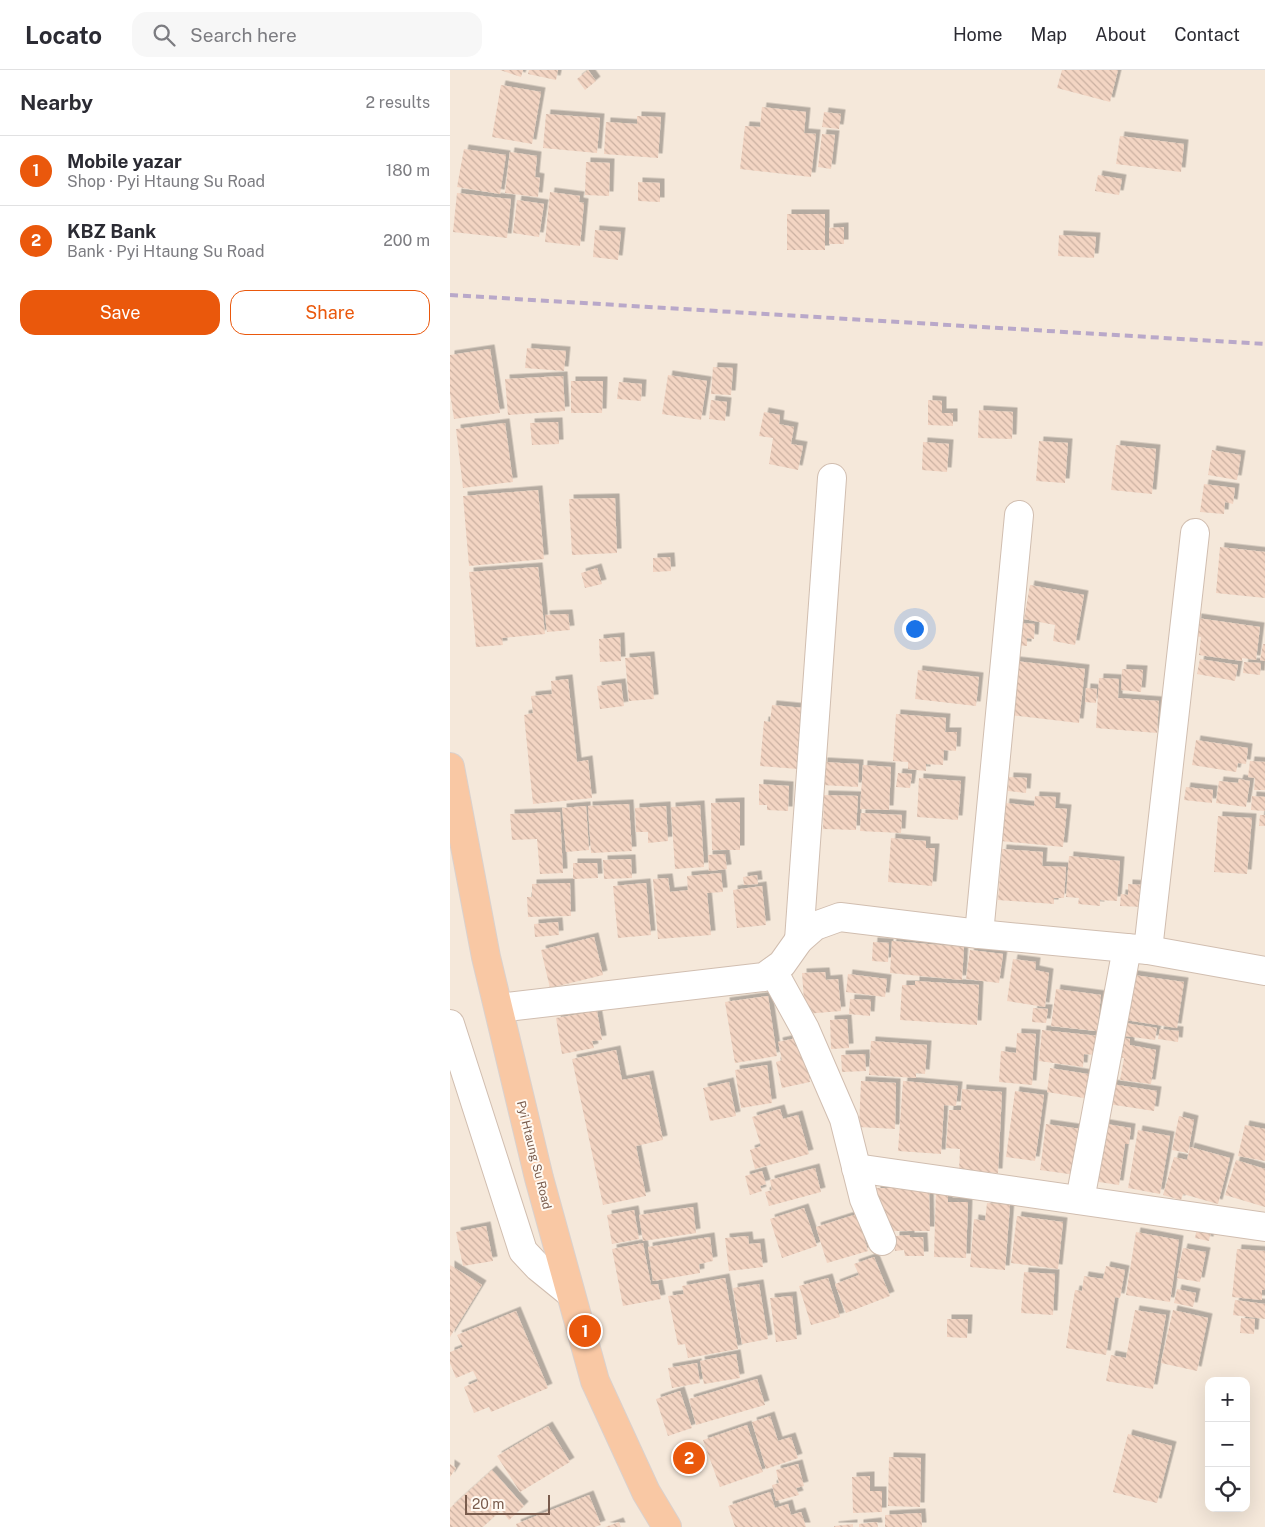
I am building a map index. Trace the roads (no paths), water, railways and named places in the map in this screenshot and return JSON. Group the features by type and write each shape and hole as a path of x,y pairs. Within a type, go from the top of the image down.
{"highway":[{"name":"Pyi Htaung Su Road","path":"450,767 486,957 539,1178 595,1381 646,1492 667,1527"}],"street":[{"path":"799,940 832,478"},
{"path":"979,934 1019,515"},
{"path":"1080,1200 1137,949 1195,534"},
{"path":"499,1008 764,977 782,964 799,940 815,926 840,917 979,934 1137,949 1265,971"},
{"path":"773,971 805,1029 844,1119 864,1199 882,1241"},
{"path":"450,1024 523,1251 538,1267 570,1293"},
{"path":"856,1168 1265,1227"}],"railway":[{"path":"450,295 1265,344"}],"place":[{"name":"Mobile yazar","path":"585,1331"},
{"name":"KBZ Bank","path":"689,1458"}]}
